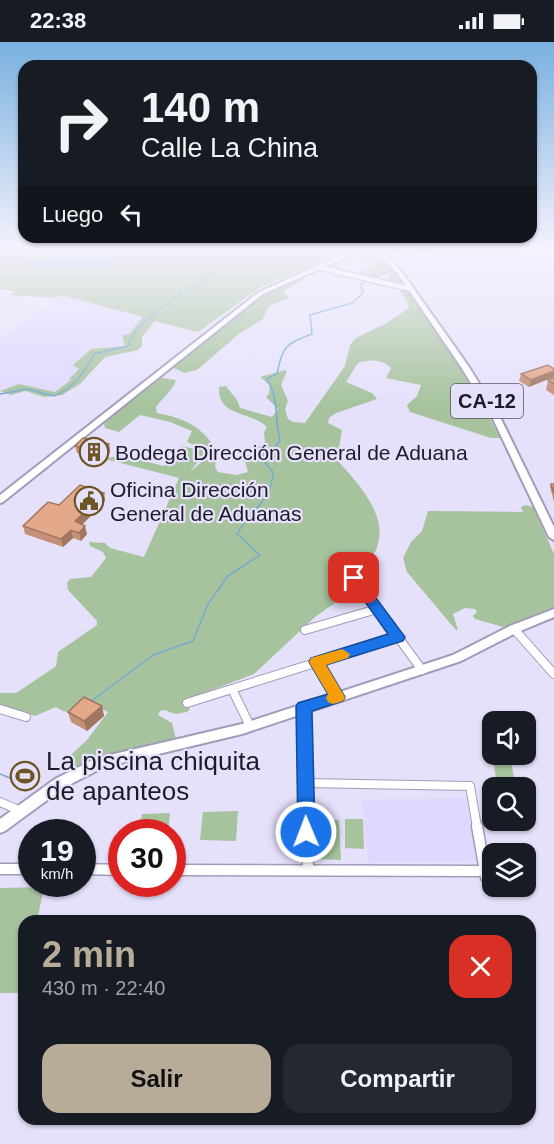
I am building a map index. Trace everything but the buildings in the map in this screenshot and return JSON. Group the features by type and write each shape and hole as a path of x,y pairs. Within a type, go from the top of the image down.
{"main road":[{"path":"0,500 250,301"},
{"name":"CA-12","path":"420,301 465,367 497,419 554,537"},
{"path":"0,827 60,783 101,762 250,726 422,670 458,658 514,629 554,613"}],"street":[{"path":"354,578 422,670"},
{"path":"305,630 377,609"},
{"path":"514,629 554,674"},
{"path":"187,704 398,637"},
{"path":"317,662 337,697"},
{"path":"232,689 250,726"},
{"path":"304,707 308,870"},
{"path":"0,709 26,717"},
{"path":"186,870 485,874 470,786 306,783"},
{"path":"0,802 21,811"},
{"path":"0,869 18,869"}],"shaded area":[{"path":"52,301 85,301 143,317 129,334 125,346 78,366 79,369 72,379 55,392 19,384 0,391 0,336 3,337"},
{"path":"467,798 480,861 368,863 362,800"}],"green space":[{"path":"85,301 241,301 198,332 155,321 142,337 142,346 138,350 105,357 80,384 62,395 44,397 25,391 11,395 0,391 19,384 55,392 71,380 69,379 79,369 73,365 91,349 125,346 122,335 129,334 143,317"},
{"path":"256,301 280,301 269,306 262,320 240,333 197,370 184,373 172,367 218,329"},
{"path":"407,301 417,301 474,388 500,438 491,438 410,412 407,405 417,396 421,385 386,378 391,368 380,361 371,360 358,363 346,382 372,393 377,399 336,413 329,418 328,423 342,430 337,460 368,498 378,520 380,532 375,552 372,556 363,559 342,598 315,617 254,674 183,701 190,709 187,712 176,714 160,711 158,715 172,723 176,739 114,753 112,756 61,770 61,764 87,740 108,712 94,705 70,712 56,707 35,716 0,706 0,693 16,693 52,669 56,666 58,652 97,625 97,621 68,590 67,583 70,579 91,577 106,558 103,552 90,546 89,542 105,543 110,548 144,557 179,478 105,459 120,455 164,466 181,446 206,451 190,472 205,459 208,453 206,450 187,442 192,431 170,422 140,415 119,432 105,428 104,424 157,377 176,380 156,407 157,413 184,421 206,436 217,452 215,467 218,472 236,475 248,472 244,458 265,442 264,432 267,427 223,404 219,387 226,386 240,408 272,417 278,409 266,397 269,394 270,385 260,377 285,370 287,371 281,385 288,401 285,409 288,419 305,423 345,366 350,345 356,338 385,324 408,309"},
{"path":"525,505 533,507 554,554 554,610 503,627 475,619 473,616 477,612 475,609 465,608 453,614 458,630 455,629 407,572 403,558 411,542 422,531 428,511 523,512 521,507"},
{"path":"494,765 511,765 514,777 496,777"},
{"path":"238,811 236,841 200,840 203,812"},
{"path":"170,813 169,819 141,819 142,814"},
{"path":"345,819 363,819 364,849 345,848"},
{"path":"311,820 339,820 341,860 312,859"},
{"path":"0,888 18,888 18,897 42,897 38,915 18,915 18,993 0,993"}],"waterway":[{"path":"0,394 27,389 54,396 61,393 78,379 94,354 128,346 140,326 170,301"},
{"path":"90,702 153,655 193,641 208,604 228,576 260,555 237,534 269,491 273,472 265,463 280,440 275,400 266,379 277,374 281,357 287,347 312,334 310,315 354,301"},
{"path":"0,774 10,778"}],"slow traffic":[{"path":"333,698 337,697 317,662 342,654"}],"place":[{"name":"Bodega Dirección General de Aduana","path":"94,452"},
{"name":"Oficina Dirección General de Aduanas","path":"89,501"},
{"name":"La piscina chiquita de apanteos","path":"25,776"}],"route":[{"path":"306,832 304,707 337,697 317,662 398,637 354,578"}]}
